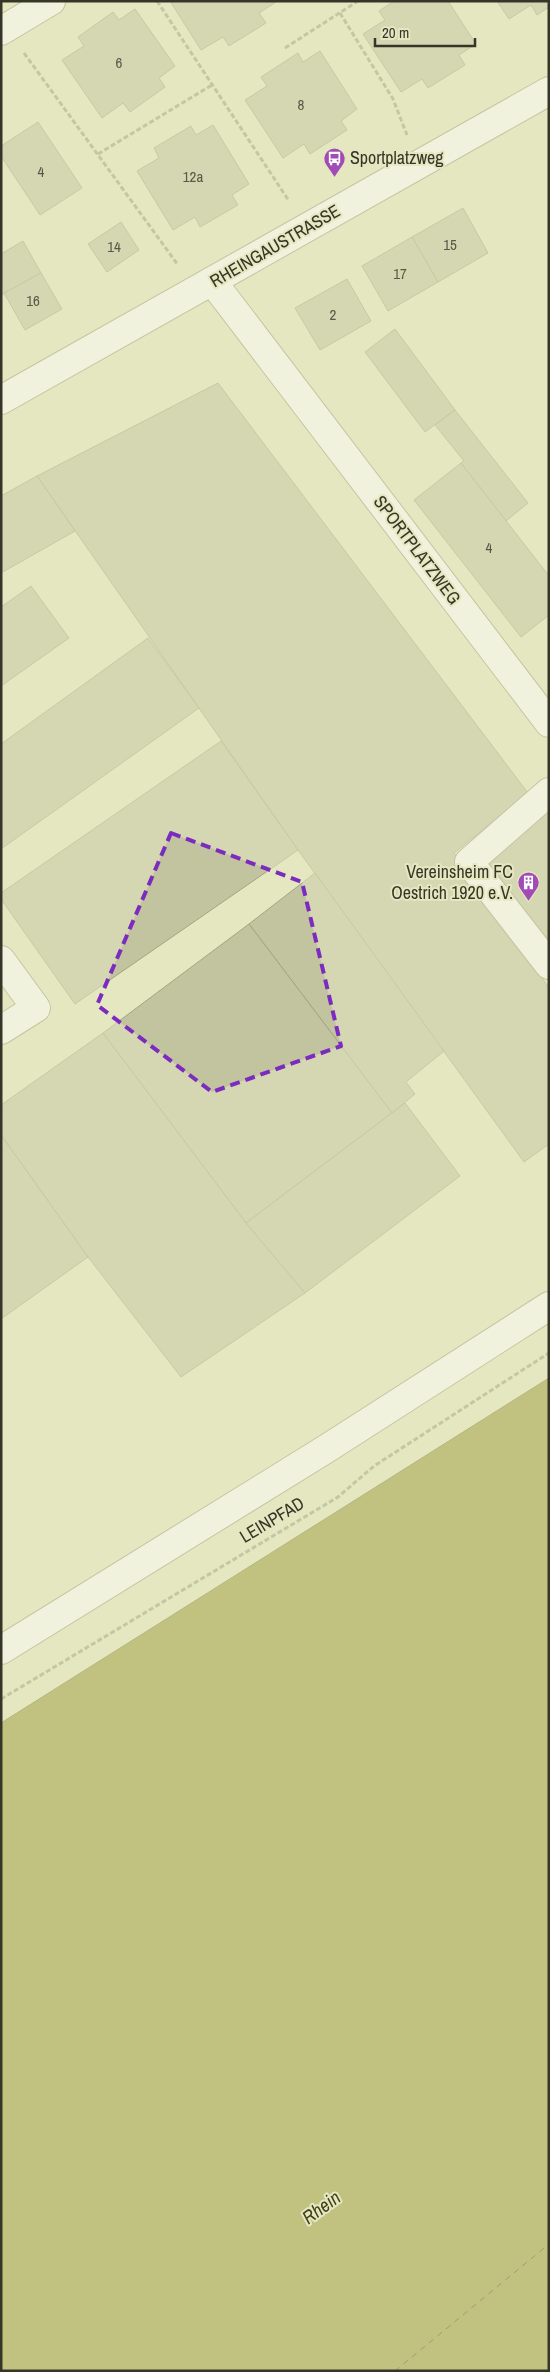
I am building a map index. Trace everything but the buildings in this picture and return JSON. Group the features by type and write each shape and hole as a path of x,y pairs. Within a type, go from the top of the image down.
{"main road":[{"path":"4,30 50,1"},
{"name":"RHEINGAUSTRASSE","path":"1,400 549,91"},
{"name":"SPORTPLATZWEG","path":"204,286 549,723"},
{"path":"549,792 469,862 549,965"},
{"path":"1,960 36,1008 1,1030"},
{"path":"1,1650 326,1449 549,1306"}],"path":[{"path":"157,1 306,228"},
{"path":"285,48 358,1"},
{"path":"340,13 393,99 418,164"},
{"path":"4,30 98,154 204,286"},
{"path":"98,154 212,85"},
{"name":"LEINPFAD","path":"1,1699 338,1497 374,1466 549,1353"}],"highlighted area":[{"path":"171,833 302,882 341,1046 212,1092 97,1005"}],"water":[{"name":"Rhein","path":"549,1378 549,2371 1,2371 1,1723"}],"ferry route":[{"path":"395,2371 549,2244"}],"place":[{"name":"Sportplatzweg","path":"334,177"},
{"name":"Vereinsheim FC Oestrich 1920 e.V.","path":"529,901"}]}
